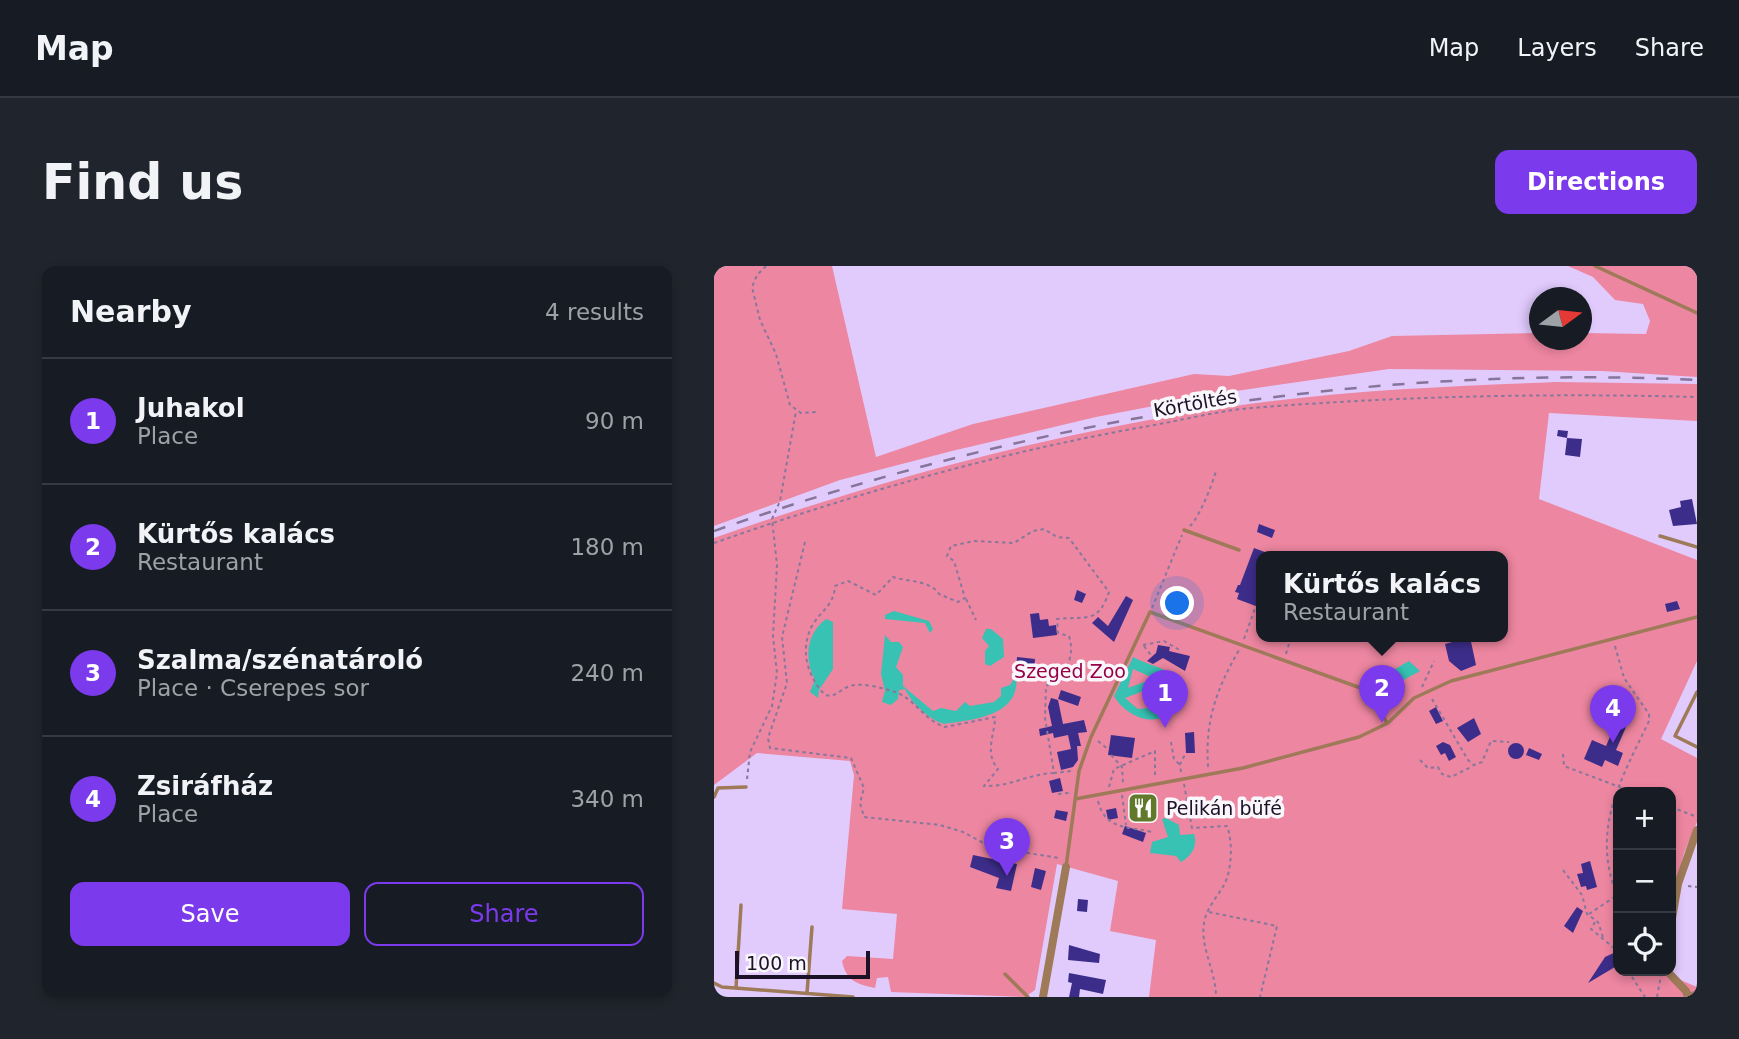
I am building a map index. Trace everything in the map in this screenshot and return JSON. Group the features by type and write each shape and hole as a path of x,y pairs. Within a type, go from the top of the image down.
{"street":[{"path":"1673,913 1678,884 1697,830"},
{"path":"1043,997 1067,863"},
{"path":"1672,976 1691,995"}],"lane":[{"path":"1595,266 1697,313"},
{"path":"1184,530 1239,550"},
{"path":"1660,536 1697,547"},
{"path":"1067,863 1074,793 1079,771 1091,737 1150,612 1284,658 1369,691 1388,723"},
{"path":"1075,799 1183,781 1359,737 1388,723 1421,695 1451,681 1697,617"},
{"path":"1697,692 1675,736 1697,747"},
{"path":"714,797 718,788 746,787"},
{"path":"736,988 741,905"},
{"path":"807,993 812,927"},
{"path":"1005,974 1028,997"},
{"path":"714,983 736,988 853,997"}],"path":[{"path":"766,266 757,275 752,287 760,320 776,354 790,405 801,414 816,412"},
{"name":"Körtöltés","path":"714,543 807,510 948,471 1085,437 1251,408 1458,396 1697,397"},
{"path":"746,787 750,751 772,706 777,673 773,636 777,565 772,519 780,501 796,411"},
{"path":"1150,612 1184,530 1196,519 1216,471"},
{"path":"976,621 965,598 954,561 947,555 951,546 974,541 1014,543 1033,531 1044,529 1057,537 1069,538 1109,592 1103,610 1097,615 1057,619 1058,633 1069,636 1073,650 1071,661 1045,686 1044,692 1054,773"},
{"path":"805,542 782,637 787,683 768,738 770,748 851,758 864,788 860,803 864,817 940,825 963,832 991,847 1067,863"},
{"path":"965,598 955,602 922,582 893,577 876,595 848,581 843,582 835,586 830,605 814,624 806,648 807,669 821,690 830,696 852,685 880,688 900,694 937,724 945,727 995,717 990,736 993,764 998,769 984,786 998,787 1034,774 1079,771"},
{"path":"1209,775 1206,736 1212,707 1242,644 1256,606"},
{"path":"1613,882 1606,861 1605,847 1618,786 1649,720 1649,713 1624,678 1614,639"},
{"path":"1143,646 1164,641 1178,649 1177,651"},
{"path":"1135,642 1151,655"},
{"path":"1284,658 1289,642"},
{"path":"1421,695 1423,680 1434,660"},
{"path":"1428,692 1468,760 1474,765"},
{"path":"1091,737 1109,750"},
{"path":"1420,760 1428,768 1438,767 1442,774 1451,777 1482,762 1492,741 1509,742"},
{"path":"1171,742 1174,759 1180,764"},
{"path":"1114,769 1156,751 1157,785"},
{"path":"1186,753 1180,764 1192,828 1227,826 1230,834 1229,867 1225,883 1206,912 1203,939 1214,977 1216,997"},
{"path":"1563,754 1564,766 1618,786"},
{"path":"1111,755 1122,767 1126,825"},
{"path":"1107,794 1115,759"},
{"path":"1058,794 1074,793"},
{"path":"1097,796 1101,813 1107,821 1152,832"},
{"path":"1676,809 1697,817"},
{"path":"1563,870 1582,894 1588,915 1596,920 1604,940"},
{"path":"1678,884 1697,887"},
{"path":"1588,915 1613,900"},
{"path":"1206,912 1277,926 1260,997"},
{"path":"1596,920 1591,929 1613,947"},
{"path":"1631,976 1645,997"},
{"path":"1657,997 1660,976"}],"green space":[{"path":"714,266 832,266 876,457 973,424 1194,374 1229,376 1349,351 1392,336 1529,333 1529,350 1592,350 1592,333 1646,334 1650,321 1643,304 1615,300 1593,277 1568,266 1697,266 1697,377 1602,371 1389,369 1222,393 1096,417 840,480 714,526"},
{"name":"Szeged Zoo","path":"1556,382 1697,384 1697,421 1549,413 1539,499 1697,560 1697,661 1661,739 1697,758 1697,822 1684,853 1676,883 1676,787 1613,787 1613,976 1671,976 1697,987 1697,997 1149,997 1156,940 1110,931 1118,881 1057,864 1035,990 1025,997 891,992 888,977 877,978 875,988 853,981 846,973 842,961 847,956 893,959 897,914 842,909 854,775 850,761 757,753 714,785 714,538 911,475 1045,441 1181,414 1326,395"}],"shaded area":[{"path":"894,611 929,621 933,629 930,633 925,623 885,619 885,615"},
{"path":"826,619 833,622 833,669 819,690 818,698 810,692 815,680 808,655 814,632"},
{"path":"986,629 991,629 1003,639 1004,657 990,666 985,664 985,651 989,646 982,638"},
{"path":"885,635 891,642 899,642 903,647 896,667 903,675 903,686 933,711 941,708 956,711 965,702 970,706 994,702 1001,696 1001,688 1010,685 1016,676 1016,689 1011,700 993,714 944,724 921,710 905,689 899,690 898,699 891,705 882,702 885,691 881,674"},
{"path":"1133,657 1169,673 1176,705 1169,713 1153,720 1126,710 1114,696","holes":["1133,669 1151,677 1153,679 1128,688","1159,685 1165,702 1158,707 1138,709 1125,698"]},
{"path":"1409,661 1420,671 1396,684 1395,669"},
{"path":"1166,818 1179,825 1180,835 1194,834 1193,851 1181,862 1176,856 1150,853 1152,842 1168,837 1162,819"}],"building":[{"path":"1558,430 1568,431 1567,438 1557,436"},
{"path":"1567,438 1582,439 1580,457 1565,455"},
{"path":"1692,499 1697,524 1673,526 1669,510 1681,507 1680,501"},
{"path":"1259,524 1275,530 1272,538 1257,532"},
{"path":"1254,548 1262,551 1256,551 1256,606 1237,599 1239,593 1235,592"},
{"path":"1077,590 1086,594 1082,603 1074,600"},
{"path":"1126,596 1133,600 1114,642 1092,623 1098,617 1108,626"},
{"path":"1677,601 1680,609 1667,612 1665,604"},
{"path":"1039,613 1040,620 1048,619 1049,626 1056,625 1057,635 1033,638 1030,614"},
{"path":"1471,642 1476,665 1461,671 1449,661 1445,644"},
{"path":"1158,645 1190,656 1185,671 1163,658 1153,664 1147,661 1156,653"},
{"path":"1017,657 1035,659 1034,674 1016,673"},
{"path":"1061,690 1081,697 1078,706 1058,699"},
{"path":"1051,698 1058,700 1063,724 1084,720 1087,732 1078,733 1081,746 1077,746 1078,760 1073,767 1061,770 1057,752 1071,749 1068,735 1054,738 1053,733 1040,736 1039,729 1052,726 1048,707"},
{"path":"1436,707 1443,721 1436,724 1429,711"},
{"path":"1474,718 1481,734 1468,742 1457,728"},
{"path":"1616,723 1626,727 1616,750 1623,753 1618,766 1605,760 1602,767 1584,759 1592,740 1606,746"},
{"path":"1194,732 1195,753 1186,753 1185,733"},
{"path":"1111,735 1135,738 1132,758 1108,755"},
{"path":"1443,742 1450,745 1456,757 1449,761 1445,753 1441,755 1436,746"},
{"path":"1513,743 1519,743 1524,751 1522,757 1513,759 1508,754 1508,748"},
{"path":"1529,748 1542,754 1539,760 1526,755"},
{"path":"1060,778 1063,791 1052,793 1049,781"},
{"name":"Pelikán büfé","path":"1147,800 1150,820 1139,823 1136,802"},
{"path":"1116,808 1118,818 1108,820 1106,810"},
{"path":"1056,810 1068,812 1066,821 1054,818"},
{"path":"1125,826 1146,833 1143,842 1122,834"},
{"path":"973,855 1017,864 1011,891 996,888 999,878 970,867"},
{"path":"1590,861 1597,887 1587,890 1586,886 1581,887 1577,874 1583,873 1581,864"},
{"path":"1035,868 1046,871 1041,890 1031,887"},
{"path":"1078,899 1088,900 1087,912 1077,911"},
{"path":"1577,907 1583,911 1573,933 1564,926"},
{"path":"1069,945 1100,954 1099,963 1068,960"},
{"path":"1613,953 1613,968 1588,983 1605,957"},
{"path":"1069,973 1106,980 1103,994 1080,989 1079,997 1069,997 1072,983 1068,982"}],"railway":[{"path":"714,531 833,492 954,458 1075,430 1198,408 1322,391 1446,381 1571,377 1697,380"}],"place":[{"name":"Kürtős kalács","path":"1382,723"},
{"name":"Juhakol","path":"1165,728"},
{"name":"Zsiráfház","path":"1613,743"},
{"name":"Pelikán büfé","path":"1143,808"},
{"name":"Szalma/szénatároló","path":"1007,876"}]}
